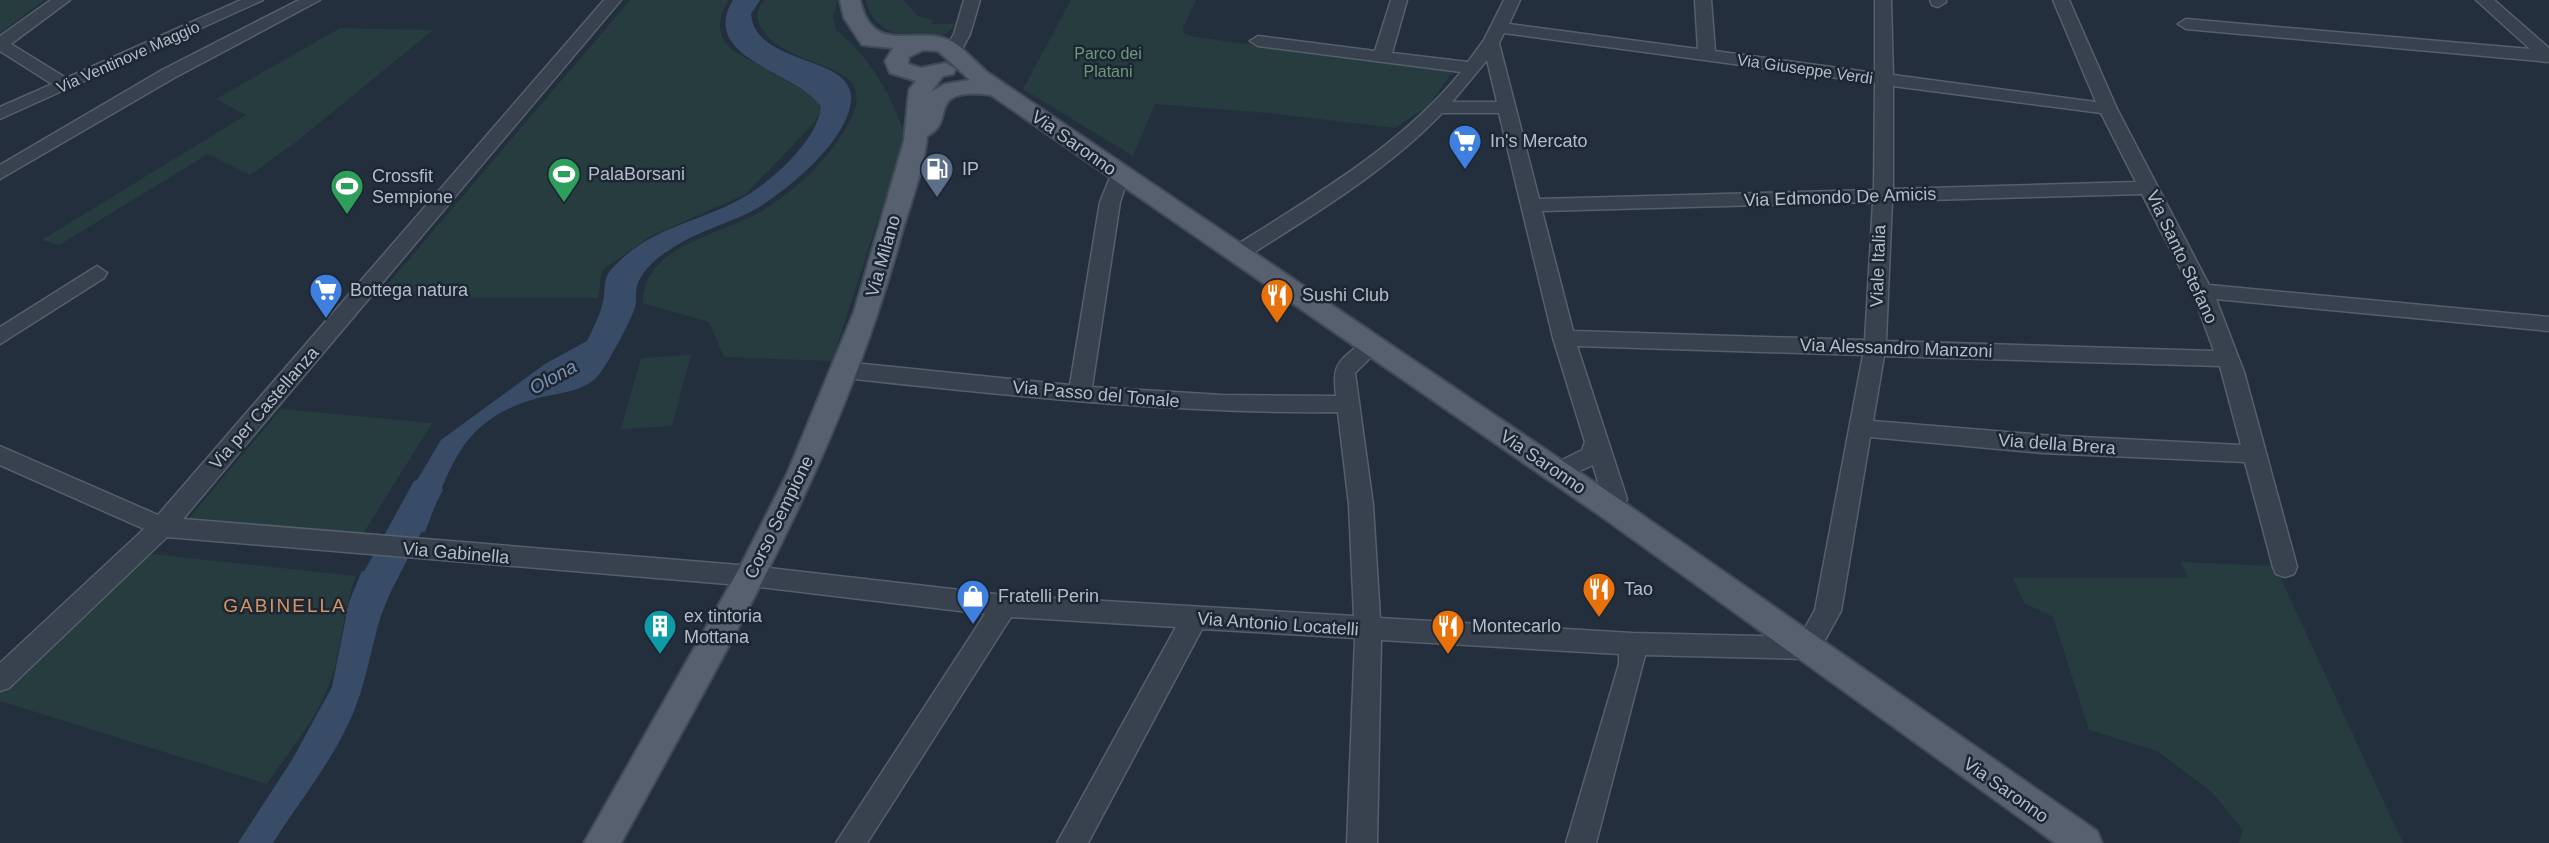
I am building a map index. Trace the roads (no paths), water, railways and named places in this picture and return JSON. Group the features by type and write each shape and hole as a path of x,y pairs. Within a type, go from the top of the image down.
{"main road":[{"path":"850,0 860,27 872,45 898,65"},
{"name":"Via Saronno","path":"860,27 874,37 888,42 944,45 953,52 957,60 1119,175 1612,509 2084,843"},
{"path":"918,114 908,99 898,65 900,53 923,44"},
{"path":"935,73 951,64 953,52"},
{"name":"Via Saronno","path":"898,65 912,75 960,75 997,89"},
{"name":"Via Milano","path":"845,370 870,300 915,141 920,90 935,73"},
{"name":"Via Milano","path":"915,141 927,124 939,96 948,90 971,86 997,89"},
{"name":"Corso Sempione","path":"602,843 751,576 801,474 845,370"}],"street":[{"path":"62,0 0,44 65,85"},
{"name":"Via Ventinove Maggio","path":"0,114 255,0"},
{"path":"280,0 305,4"},
{"name":"Via per Castellanza","path":"0,680 162,527 504,131 613,0"},
{"path":"953,52 972,0"},
{"path":"1382,57 1399,0"},
{"path":"1237,254 1348,180 1435,108 1474,68 1496,36 1512,0"},
{"path":"1703,0 1707,55"},
{"name":"Viale Italia","path":"1807,648 1828,611 1875,347 1885,157 1882,0"},
{"name":"Via Santo Stefano","path":"2061,0 2108,109 2202,291 2228,359 2285,566"},
{"path":"2484,0 2548,57"},
{"path":"0,173 168,74 305,4"},
{"path":"2186,24 2548,57"},
{"path":"923,44 962,27"},
{"path":"1496,36 1530,205 1564,338 1615,499 1612,509"},
{"name":"Via Giuseppe Verdi","path":"1496,36 1707,55 2108,109"},
{"path":"1258,41 1474,68"},
{"path":"1435,108 1509,107"},
{"path":"1080,393 1110,202 1119,175"},
{"name":"Via Edmondo De Amicis","path":"1530,205 2150,188"},
{"path":"0,337 97,274"},
{"path":"2202,291 2549,324"},
{"name":"Via Alessandro Manzoni","path":"1564,338 2228,359"},
{"path":"1362,843 1368,629 1361,505 1344,371 1371,346"},
{"name":"Via Passo del Tonale","path":"845,370 1256,407 1349,404"},
{"name":"Via della Brera","path":"1861,428 2042,444 2254,454"},
{"path":"1558,472 1591,456 1597,441"},
{"name":"Via Gabinella","path":"3,460 162,527 751,576"},
{"name":"Via Antonio Locatelli","path":"751,576 1004,606 1194,619 1632,644 1807,648"},
{"path":"851,843 1004,606"},
{"path":"1072,843 1194,619"},
{"path":"1581,843 1632,664 1632,644"}],"water":[{"path":"733,0 760,0 751,14 756,30 768,43 820,65 846,83 851,96 849,112 841,129 815,162 767,202 678,244 650,266 639,281 635,307 624,332 601,372 591,382 577,389 512,407 475,432 452,466 425,532 389,527 441,440 545,364 587,341 601,307 607,277 625,256 659,234 749,194 783,168 813,131 821,106 808,94 754,62 739,50 728,36 726,20"},
{"path":"362,571 399,575 378,624 354,711 327,762 273,843 238,843 292,760 332,687 349,602"}],"waterway":[{"name":"Olona","path":"364,614 372,592 426,490"}],"place":[{"name":"In's Mercato","path":"1465,171"},
{"name":"IP","path":"937,199"},
{"name":"PalaBorsani","path":"564,204"},
{"name":"Crossfit Sempione","path":"347,216"},
{"name":"Bottega natura","path":"326,320"},
{"name":"Sushi Club","path":"1277,325"},
{"name":"Tao","path":"1599,619"},
{"name":"Fratelli Perin","path":"973,626"},
{"name":"ex tintoria Mottana","path":"660,656"},
{"name":"Montecarlo","path":"1448,656"}],"district":[{"name":"GABINELLA","path":"285,605"}],"park label":[{"name":"Parco dei Platani","path":"1108,62"}]}
